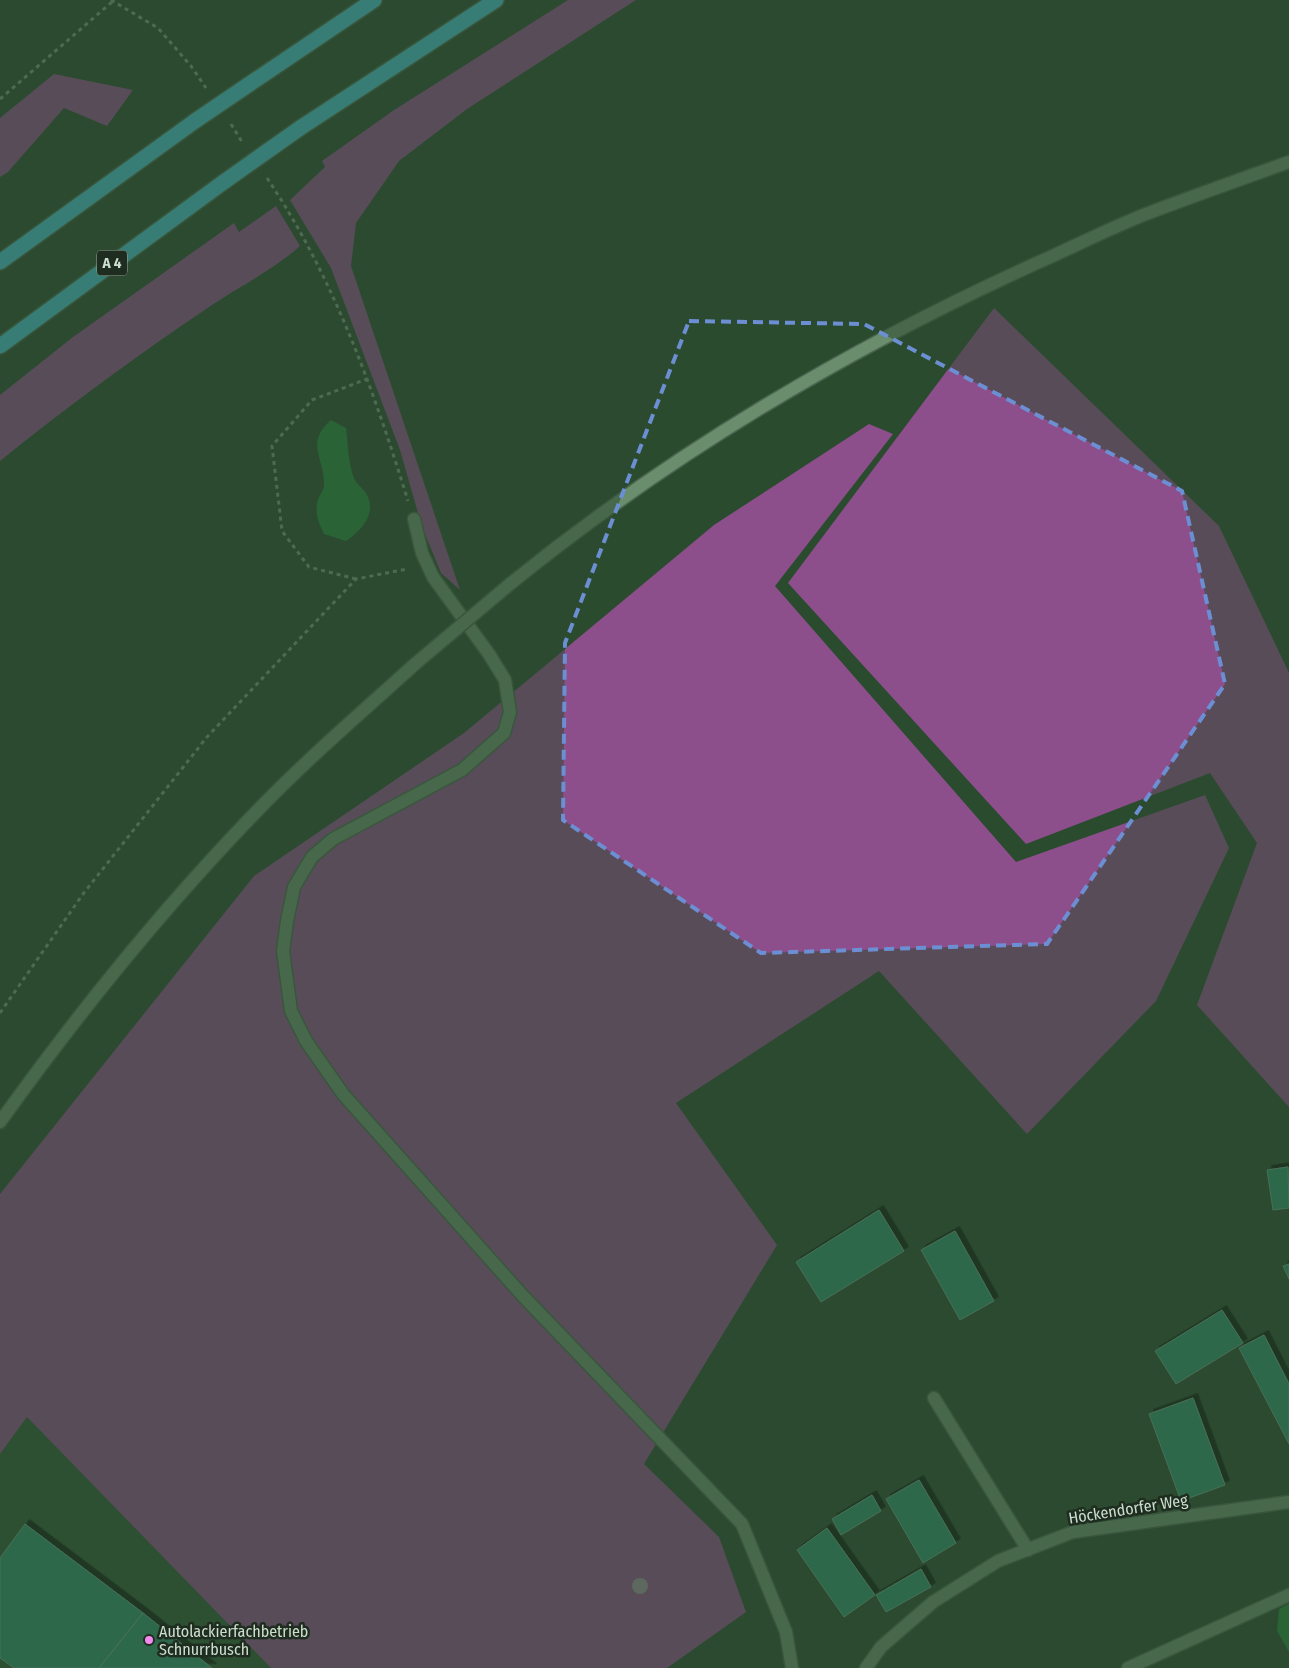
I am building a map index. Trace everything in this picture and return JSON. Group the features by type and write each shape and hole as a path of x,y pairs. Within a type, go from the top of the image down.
{"highway":[{"path":"0,262 195,121 374,0"},
{"name":"A 4","path":"0,346 300,128 496,0"}],"main road":[{"path":"0,1122 122,960 190,883 272,796 336,734 415,664 576,530 716,435 783,393 962,296 1144,215 1289,162"},
{"path":"414,519 422,553 434,577 506,680 510,712 504,733 462,770 333,839 312,857 294,887 286,921 283,951 291,1011 306,1041 343,1094 523,1296 742,1524 786,1632 792,1668"},
{"path":"934,1398 1028,1550"},
{"name":"Höckendorfer Weg","path":"866,1668 881,1647 933,1602 998,1561 1073,1532 1289,1502"},
{"path":"1128,1668 1289,1595"}],"path":[{"path":"0,99 112,1 158,28 191,66 208,90"},
{"path":"229,122 246,146"},
{"path":"262,170 299,228 334,298 380,414 414,519"},
{"path":"367,380 312,400 272,446 282,531 309,567 356,579 428,566"},
{"path":"0,1013 83,894 207,737 356,579"}],"highlighted area":[{"path":"689,321 864,324 1182,491 1225,684 1047,944 761,953 563,820 565,643"}],"shaded area":[{"path":"568,0 636,0 467,109 399,161 356,223 351,266 460,590 441,573 422,527 400,450 331,268 290,200 325,167 322,161 394,110"},
{"path":"54,74 133,90 107,126 64,108 8,172 0,177 0,118"},
{"path":"276,206 300,246 279,263 212,305 131,361 0,461 0,395 73,337 234,223 239,232"},
{"path":"994,308 1219,526 1289,673 1289,1107 1197,1005 1257,843 1210,773 1026,844 788,583"},
{"path":"331,420 346,428 352,472 355,480 366,493 370,508 362,527 346,541 324,534 317,514 319,496 324,486 317,444 323,429"},
{"path":"869,424 893,434 775,586 1016,862 1205,795 1229,848 1156,1001 1027,1134 879,971 676,1103 777,1245 644,1464 719,1537 746,1612 667,1668 271,1668 27,1417 0,1454 0,1194 254,876 464,733 714,525"},
{"path":"27,1417 271,1668 0,1668 0,1454"},
{"path":"1289,1604 1289,1652 1277,1631 1279,1609"}],"building":[{"path":"1288,1167 1289,1208 1273,1210 1267,1170"},
{"path":"879,1210 904,1251 821,1302 796,1262"},
{"path":"955,1231 994,1301 960,1320 921,1250"},
{"path":"1289,1264 1289,1279 1283,1266"},
{"path":"1222,1310 1243,1343 1176,1384 1155,1351"},
{"path":"1264,1335 1289,1384 1289,1444 1239,1348"},
{"path":"1193,1398 1225,1485 1181,1501 1149,1414"},
{"path":"919,1480 956,1543 923,1563 886,1499"},
{"path":"872,1495 881,1511 841,1535 832,1519"},
{"path":"25,1524 143,1613 99,1668 14,1668 0,1658 0,1558"},
{"path":"827,1528 875,1595 844,1617 797,1550"},
{"path":"921,1569 931,1587 886,1612 876,1595"},
{"name":"Autolackierfachbetrieb Schnurrbusch","path":"143,1613 212,1668 99,1668"}],"place":[{"name":"Autolackierfachbetrieb Schnurrbusch","path":"149,1640"}]}
